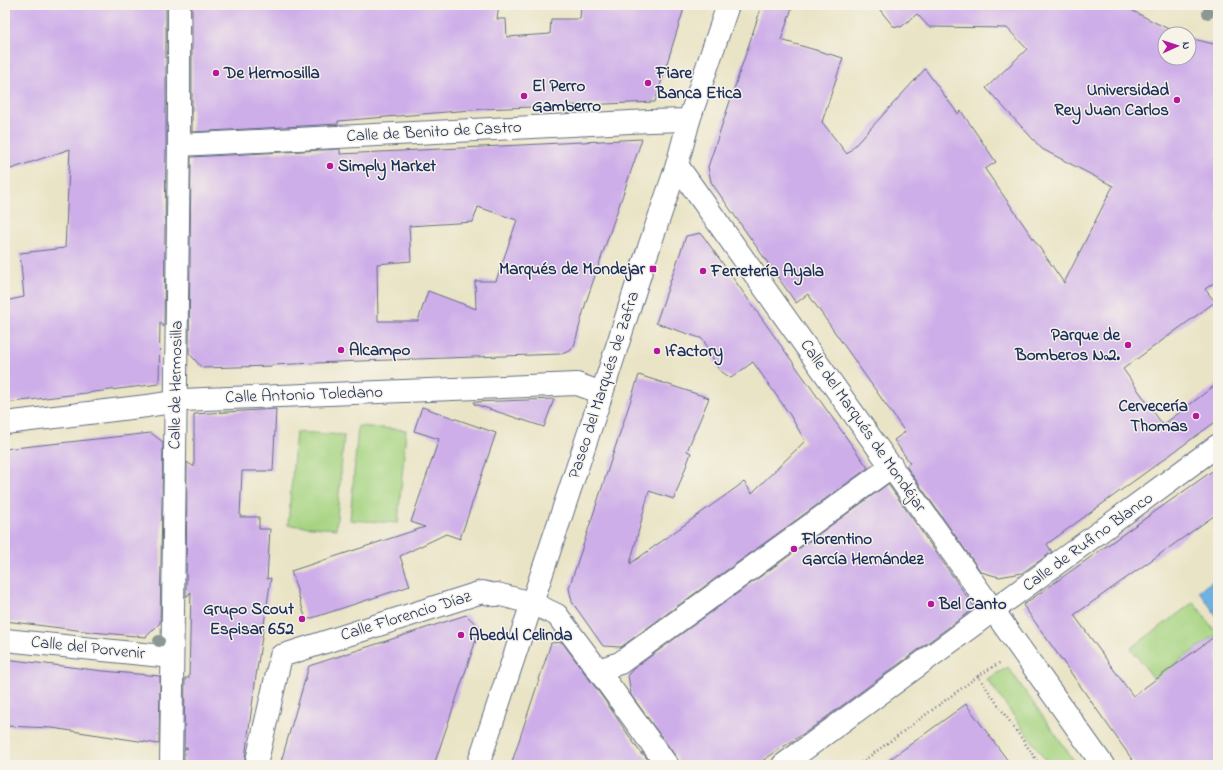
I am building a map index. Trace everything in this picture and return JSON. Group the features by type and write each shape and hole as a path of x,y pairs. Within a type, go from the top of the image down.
{"street":[{"name":"Calle de Hermosilla","path":"171,765 179,145 179,5"},
{"name":"Paseo del Marqués de Zafra","path":"478,765 643,265 678,165 689,120 728,5"},
{"name":"Calle de Benito de Castro","path":"179,145 689,120"},
{"name":"Calle del Marqués de Mondéjar","path":"678,165 1103,765"},
{"name":"Calle Antonio Toledano","path":"5,423 204,398 577,384 602,393"},
{"name":"Calle de Rufino Blanco","path":"792,761 1218,445"},
{"path":"598,670 620,663 892,466"},
{"name":"Calle Florencio Díaz","path":"256,765 281,656 482,592 495,595 497,594 532,603 557,615 666,765"},
{"name":"Calle del Porvenir","path":"5,640 172,657"}],"path":[{"path":"858,765 978,676 1003,660"},
{"path":"978,676 1040,765"}],"green space":[{"path":"358,426 406,430 398,523 350,520"},
{"path":"296,432 344,435 336,529 288,525"},
{"path":"1194,602 1217,634 1154,679 1131,648"},
{"path":"1008,667 1077,765 1049,765 987,679"}],"water":[{"path":"1218,577 1218,618 1199,591"}],"building":[{"path":"5,5 166,5 164,327 160,322 159,384 5,403 5,301 24,297 20,253 65,248 70,149 5,171"},
{"path":"192,5 499,5 497,19 506,19 507,37 550,34 551,19 580,19 581,5 685,5 655,102 483,109 338,121 338,124 192,132"},
{"path":"762,5 793,5 781,40 843,58 822,122 847,154 925,69 958,114 961,111 996,162 985,169 1064,283 1113,186 1042,149 986,88 1027,49 1007,28 929,27 917,14 901,27 893,26 876,5 1122,5 1162,26 1157,26 1157,66 1197,66 1197,40 1218,45 1218,280 1205,289 1215,302 1123,369 1163,425 1218,383 1218,420 1047,544 1052,552 1022,573 999,577 981,572 906,466 910,463 894,440 905,432 808,294 796,303 711,182 708,167"},
{"path":"642,139 586,302 574,346 570,351 561,354 202,368 189,353 191,157 340,149 340,154","holes":["478,207 517,220 496,281 475,281 476,309 428,291 418,321 378,321 377,264 411,261 409,226 473,222"]},
{"path":"701,233 868,468 621,647 603,646 572,602 569,588 639,375 709,398 687,451 691,453 674,499 649,491 630,564 744,482 752,493 805,441 790,415 753,362 731,378 719,370 703,339 656,323 686,236"},
{"path":"554,399 544,427 474,404 474,402"},
{"path":"422,407 496,433 460,539 446,534 400,556 410,586 306,620 291,571 425,527 411,522 439,439 414,431"},
{"path":"276,409 273,471 242,471 240,517 259,517 259,529 270,529 267,579 271,578 244,765 184,765 184,749 188,748 184,748 185,678 189,678 191,592 186,597 187,462 194,467 194,414"},
{"path":"151,433 163,442 160,623 146,637 5,621 5,449"},
{"path":"1218,467 1218,513 1074,615 1133,696 1218,634 1218,765 1136,765 1023,605"},
{"path":"888,484 975,608 809,730 756,765 679,765 677,758 631,695 628,675 633,669"},
{"path":"466,615 480,628 434,765 280,765 309,666"},
{"path":"562,642 606,702 642,755 642,752 652,765 511,765 551,643"},
{"path":"5,659 103,671 160,676 159,744 52,728 5,726"},
{"path":"966,704 1011,765 882,765"}],"place":[{"name":"De Hermosilla","path":"216,73"},
{"name":"Fiare Banca Etica","path":"648,83"},
{"name":"El Perro Gamberro","path":"524,96"},
{"name":"Universidad Rey Juan Carlos","path":"1177,100"},
{"name":"Simply Market","path":"330,166"},
{"name":"Marqués de Mondejar","path":"653,269"},
{"name":"Ferretería Ayala","path":"703,271"},
{"name":"Parque de Bomberos Nº2.","path":"1128,345"},
{"name":"Alcampo","path":"341,350"},
{"name":"Ifactory","path":"657,351"},
{"name":"Cervecería Thomas","path":"1196,416"},
{"name":"Florentino García Hernández","path":"794,549"},
{"name":"Bel Canto","path":"931,604"},
{"name":"Grupo Scout Espisar 652","path":"302,619"},
{"name":"Abedul Celinda","path":"461,635"}]}
